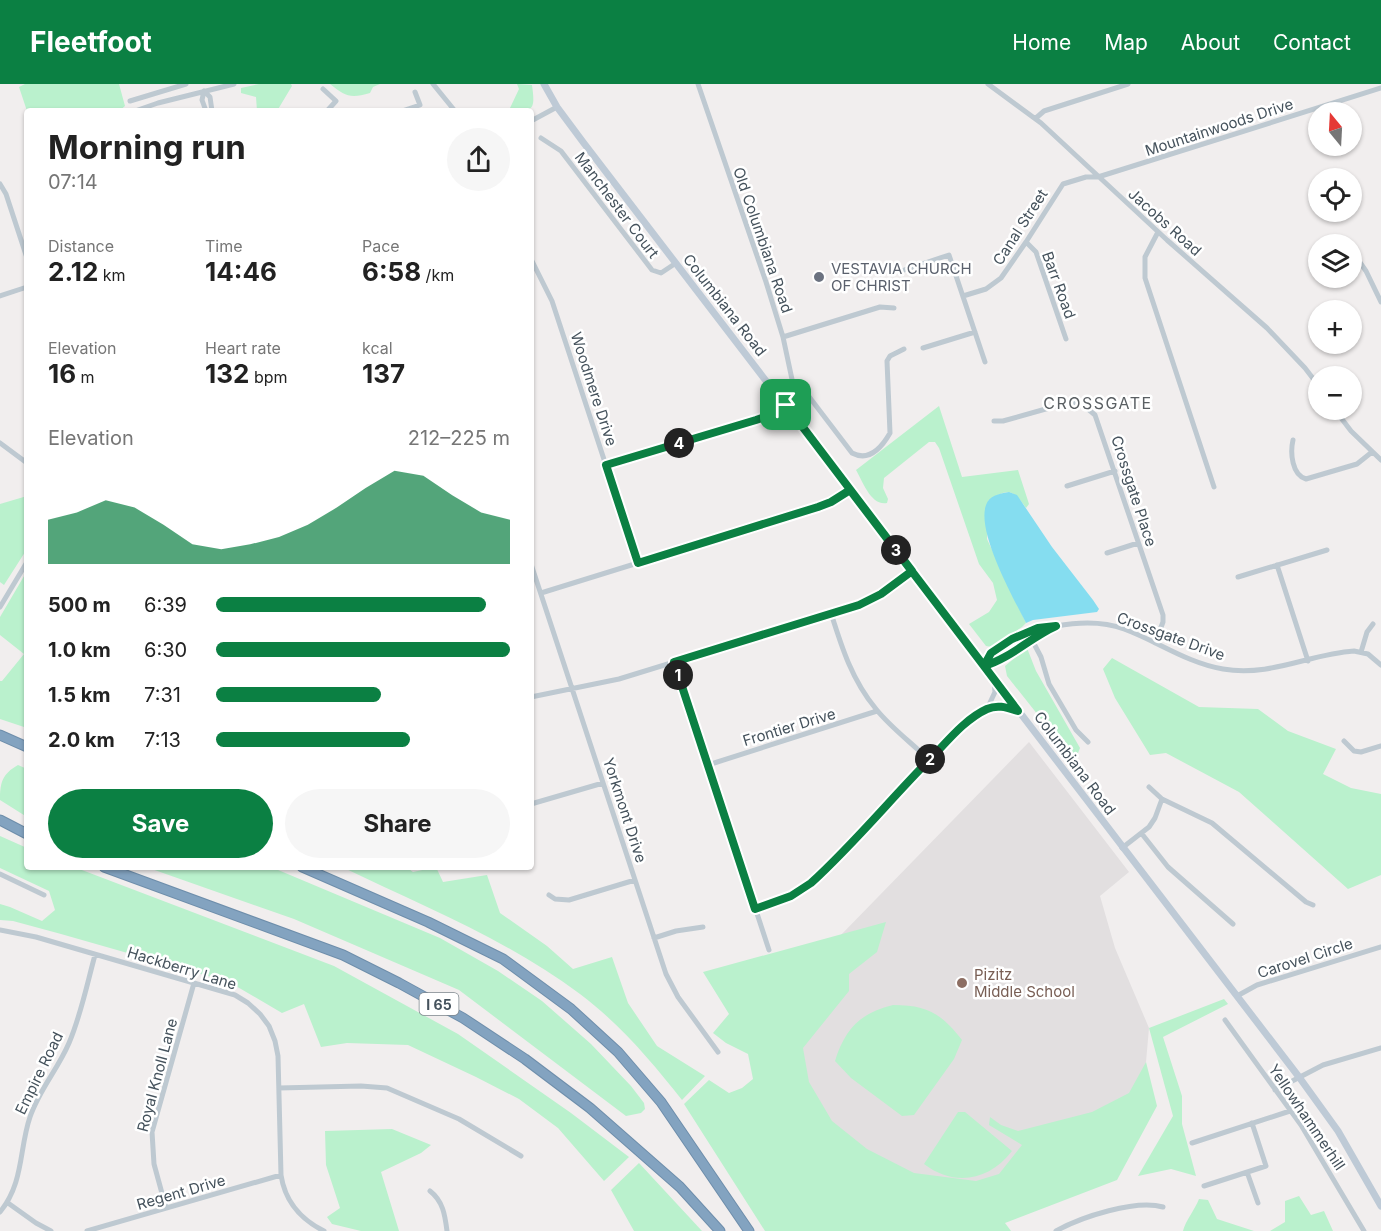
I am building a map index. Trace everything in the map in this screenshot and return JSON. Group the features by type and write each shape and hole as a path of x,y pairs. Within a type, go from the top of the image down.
{"highway":[{"path":"0,735 24,746"},
{"path":"0,820 24,832"},
{"name":"I 65","path":"112,870 343,955 463,1018 525,1059 590,1108 680,1187 720,1231"},
{"path":"309,870 428,922 503,960 571,1009 618,1052 661,1102 748,1231"}],"main road":[{"name":"Columbiana Road","path":"544,84 557,107 675,263 1299,1077 1338,1131 1381,1206"}],"street":[{"path":"130,101 186,84"},
{"path":"144,108 234,84"},
{"path":"434,84 453,108"},
{"name":"Old Columbiana Road","path":"698,84 783,337 793,384 792,393 786,405"},
{"name":"Jacobs Road","path":"988,84 1036,118 1158,232 1267,328 1308,372"},
{"path":"1036,118 1044,111 1128,84"},
{"name":"Mountainwoods Drive","path":"1098,177 1381,88"},
{"path":"323,89 336,101 330,108"},
{"path":"204,91 202,100 206,108"},
{"path":"204,91 210,97 212,108"},
{"path":"411,108 420,105 415,92"},
{"path":"534,119 557,107"},
{"name":"Manchester Court","path":"541,138 561,151 652,270 661,273 675,263"},
{"name":"Canal Street","path":"963,296 986,289 997,282 1063,184 1086,177 1098,177"},
{"path":"0,184 6,194 24,249"},
{"path":"1158,232 1145,257 1145,278 1214,488"},
{"name":"Barr Road","path":"1026,242 1036,252 1066,339"},
{"path":"904,270 949,255 985,362"},
{"name":"Woodmere Drive","path":"534,265 552,301 638,563"},
{"path":"1362,265 1381,302"},
{"path":"0,296 24,288"},
{"path":"783,337 880,307 894,308"},
{"path":"923,348 975,332"},
{"path":"606,465 777,413 796,397 807,394 852,453 868,456 890,434 887,361 890,356 904,349"},
{"name":"Crossgate Place","path":"994,422 1067,403 1082,404 1092,411 1098,420 1163,615 1163,622 1155,643"},
{"path":"1343,420 1381,460"},
{"path":"1293,440 1291,456 1298,475 1306,479 1357,464 1372,452"},
{"path":"0,443 24,459"},
{"path":"1067,486 1115,471"},
{"path":"541,593 818,507 850,490"},
{"path":"1107,553 1138,543"},
{"path":"1238,577 1327,550"},
{"path":"1277,565 1308,661"},
{"path":"0,607 24,567"},
{"path":"534,696 611,681 831,614 873,599 912,571"},
{"name":"Yorkmont Drive","path":"534,573 654,938 673,989 718,1052"},
{"path":"831,614 851,670 877,711 929,760"},
{"name":"Crossgate Drive","path":"984,666 991,653 1028,631 1082,622 1122,628 1198,662 1231,670 1258,671 1348,652 1361,652"},
{"path":"1373,624 1367,632 1361,652 1368,654 1381,664"},
{"name":"Crossgate Drive","path":"984,666 997,662 1031,639 1056,626"},
{"path":"1028,631 1041,657 1049,684 1076,730 1088,742"},
{"path":"674,662 769,950"},
{"path":"987,709 994,692 994,678"},
{"path":"755,909 791,896 811,883 964,726 987,709 1003,707 1018,711"},
{"name":"Frontier Drive","path":"708,765 877,711"},
{"path":"1344,741 1354,751 1361,752 1381,746"},
{"path":"534,803 603,783"},
{"path":"1149,787 1162,799 1212,823 1306,902 1313,904"},
{"path":"1122,848 1142,834 1155,818 1162,799"},
{"path":"1142,834 1168,867 1233,924"},
{"path":"0,873 44,895"},
{"path":"549,895 555,899 569,900 635,880"},
{"path":"654,938 676,931 703,927"},
{"name":"Hackberry Lane","path":"0,930 194,982 235,995 248,1003 265,1019 273,1033 277,1049 280,1175 283,1189 291,1204 302,1216 324,1231"},
{"name":"Carovel Circle","path":"1237,996 1257,985 1381,946"},
{"name":"Empire Road","path":"8,1203 19,1174 34,1106 69,1043 95,955"},
{"name":"Royal Knoll Lane","path":"166,1208 154,1164 152,1132 194,982"},
{"name":"Yellowhammerhill","path":"1225,1020 1324,1162 1364,1231"},
{"path":"1275,1090 1323,1065 1381,1048"},
{"path":"279,1088 361,1086 396,1091 464,1121 521,1156"},
{"path":"1192,1143 1290,1111"},
{"path":"1204,1186 1266,1166 1252,1123"},
{"path":"1247,1172 1258,1203"},
{"name":"Regent Drive","path":"87,1231 280,1175"},
{"path":"430,1191 438,1198 443,1208 447,1231"},
{"path":"0,1212 8,1203 51,1231"},
{"path":"1056,1231 1123,1207 1154,1204 1163,1207"}],"shaded area":[{"name":"Pizitz Middle School","path":"1029,742 1129,872 1100,896 1115,948 1149,1028 1146,1062 1138,1088 1016,1180 972,1190 898,1178 821,1131 760,1018"}],"green space":[{"path":"25,84 119,84 125,106 123,108 26,108 19,87"},
{"path":"259,84 291,84 292,86 279,108 257,108 256,97 241,93 241,88"},
{"path":"330,84 380,84 373,87 370,93 353,96 344,94"},
{"path":"517,84 532,85 533,101 530,108 510,108 519,89"},
{"path":"939,406 962,477 1018,470 1029,504 1026,508 1014,494 1005,492 988,501 987,539 1026,623 992,647 986,646 969,624 989,612 997,600 993,583 979,564 935,442 929,442 884,478 883,488 888,499 887,503 876,501 872,497 856,470"},
{"path":"24,497 24,554 4,585 0,582 0,504"},
{"path":"24,576 24,654 0,635 0,617"},
{"path":"1027,648 1036,671 1080,748 1078,753 1068,753 1007,676 1005,666"},
{"path":"24,654 24,727 0,719 0,681"},
{"path":"1112,658 1199,707 1258,709 1288,731 1336,749 1323,774 1351,788 1381,794 1381,875 1348,889 1239,792 1166,753 1150,755 1115,698 1103,669"},
{"path":"18,765 24,768 24,815 0,800 3,780 8,772"},
{"path":"0,836 24,847 24,870 82,870 334,966 458,1034 571,1113 629,1157 604,1181 558,1128 519,1099 408,1045 347,1043 321,1047 304,1004 282,1013 229,982 13,921 0,920 0,904 42,921 55,910 49,891 0,868"},
{"path":"155,870 278,870 440,938 498,971 542,1001 591,1044 631,1086 644,1103 645,1109 641,1113 626,1116 459,990 294,919"},
{"path":"348,870 410,870 413,872 437,870 443,882 487,875 500,913 547,946 573,969 612,957 628,1003 657,1046 705,1076 682,1100 647,1058 595,1006 524,957 464,925"},
{"path":"886,922 877,952 849,974 849,991 803,1048 809,1082 832,1121 867,1149 914,1173 976,1181 999,1174 1022,1145 989,1125 990,1117 1001,1125 1018,1131 1092,1112 1129,1093 1146,1062 1157,1106 1117,1180 1005,1223 1011,1231 765,1231 684,1104 709,1080 729,1093 742,1088 753,1079 748,1054 726,1043 713,1033 729,1014 703,972"},
{"path":"1224,999 1228,1004 1163,1037 1182,1096 1182,1124 1196,1176 1171,1169 1138,1176 1173,1116 1149,1028"},
{"path":"905,1005 932,1012 947,1023 962,1040 954,1059 914,1115 902,1116 851,1078 835,1061 844,1040 855,1024 881,1008"},
{"path":"958,1112 965,1112 1012,1151 993,1169 971,1177 959,1178 947,1176 924,1164"},
{"path":"392,1129 431,1145 421,1153 381,1172 399,1231 361,1231 332,1224 327,1217 340,1208 326,1165 325,1131"},
{"path":"639,1163 702,1231 634,1231 611,1190"},
{"path":"1299,1196 1311,1215 1324,1211 1333,1231 1270,1231 1285,1222 1285,1201"},
{"path":"1199,1199 1208,1200 1217,1219 1254,1231 1183,1231"}],"water":[{"path":"1009,492 1017,495 1052,547 1093,600 1099,609 1097,612 1033,620 1026,623 996,562 986,527 985,512 988,501 995,496"}],"place":[{"name":"VESTAVIA CHURCH OF CHRIST","path":"819,277"},
{"name":"Pizitz Middle School","path":"962,983"}],"district":[{"name":"CROSSGATE","path":"1098,403"}],"route":[{"path":"786,405 777,413 756,420 606,465 638,563 818,507 850,490 984,666 991,653 1012,639 1038,628 1056,626 1040,633 997,662 984,666 1018,711 994,707 987,709 964,726 811,883 791,896 755,909 674,662 859,605 881,594 912,571 786,405"}]}
